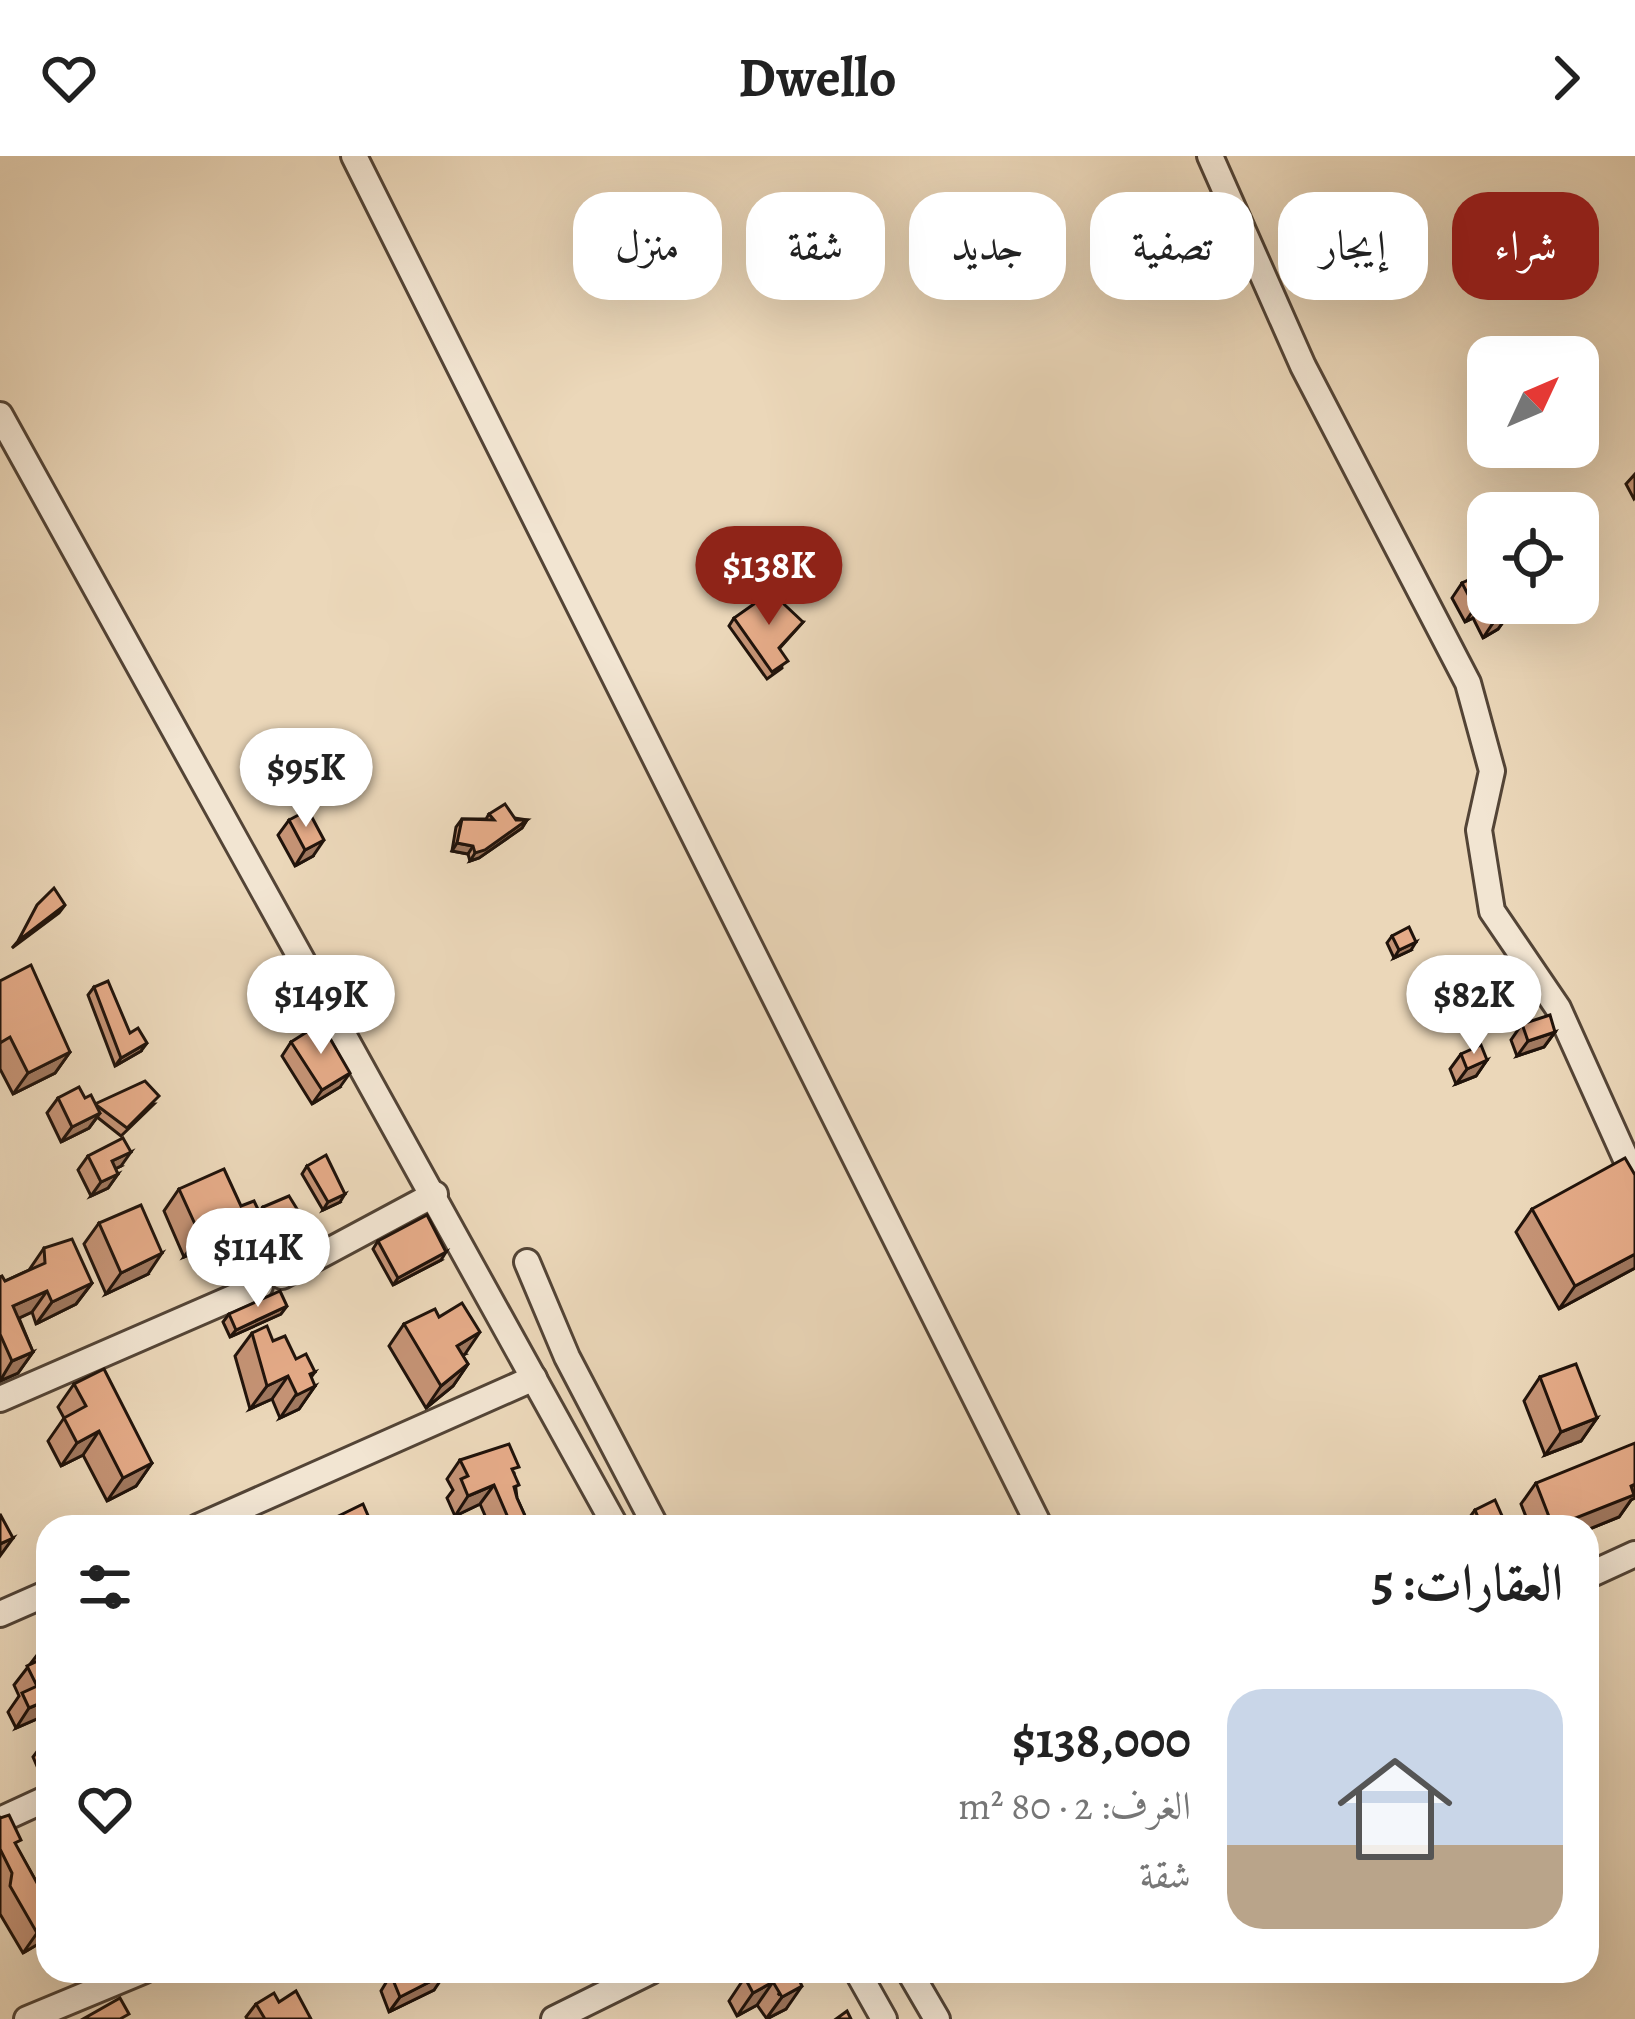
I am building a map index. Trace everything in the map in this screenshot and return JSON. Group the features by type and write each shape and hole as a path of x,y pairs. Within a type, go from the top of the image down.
{"street":[{"path":"354,156 1034,1515"},
{"path":"1210,156 1303,366 1468,683 1492,771 1479,830 1492,911 1558,1008 1635,1179"},
{"path":"0,415 609,1515"},
{"path":"0,1399 271,1281 435,1194"},
{"path":"527,1262 567,1357 650,1515"},
{"path":"225,1515 534,1378"},
{"path":"1599,1570 1635,1554"},
{"path":"0,1615 36,1598"},
{"path":"0,1820 36,1804"},
{"path":"27,2019 114,1983"},
{"path":"554,2019 627,1983"},
{"path":"864,1983 884,2019"},
{"path":"916,1983 937,2019"}],"building":[{"path":"771,592 803,622 779,648 788,661 772,672 734,618"},
{"path":"505,804 516,820 527,820 485,850 475,853 473,846 457,843 462,819 494,820 489,814"},
{"path":"308,810 324,840 305,850 289,820"},
{"path":"54,888 65,905 18,941 37,905"},
{"path":"1409,927 1416,942 1399,950 1392,936"},
{"path":"31,965 70,1052 28,1073 10,1037 0,1043 0,981"},
{"path":"1456,968 1465,986 1438,999 1432,980"},
{"path":"108,981 130,1033 138,1028 147,1043 121,1058 94,987"},
{"path":"1550,1015 1555,1032 1528,1041 1522,1024"},
{"path":"321,1023 350,1073 322,1090 291,1042"},
{"path":"1481,1045 1487,1060 1467,1069 1461,1054"},
{"path":"145,1081 159,1096 127,1128 95,1104"},
{"path":"79,1087 85,1098 91,1095 100,1113 72,1127 58,1098"},
{"path":"123,1138 131,1152 112,1161 118,1174 101,1182 88,1156"},
{"path":"326,1155 345,1194 328,1202 307,1166"},
{"path":"1625,1158 1635,1175 1635,1254 1575,1286 1532,1209"},
{"path":"224,1169 241,1206 254,1201 265,1224 245,1233 238,1218 200,1235 179,1189"},
{"path":"289,1196 302,1217 277,1228 263,1207"},
{"path":"141,1205 162,1253 121,1273 99,1223"},
{"path":"427,1215 446,1252 398,1278 378,1241"},
{"path":"72,1239 92,1283 52,1302 47,1291 13,1306 33,1352 12,1361 0,1334 0,1277 5,1281 45,1263 44,1248"},
{"path":"280,1291 287,1306 236,1330 229,1314"},
{"path":"462,1303 480,1332 457,1346 468,1364 441,1386 404,1324 435,1309 439,1317"},
{"path":"267,1326 273,1341 285,1336 296,1359 306,1354 315,1372 310,1374 315,1386 297,1395 288,1376 267,1386 252,1333"},
{"path":"1576,1364 1597,1418 1561,1432 1540,1377"},
{"path":"104,1369 152,1463 123,1478 99,1431 77,1443 64,1418 86,1406 74,1384"},
{"path":"1635,1443 1634,1495 1583,1515 1548,1515 1536,1483"},
{"path":"509,1444 519,1467 512,1469 519,1485 514,1487 525,1515 507,1515 494,1485 468,1496 461,1479 468,1476 460,1460"},
{"path":"1495,1500 1502,1515 1477,1515 1475,1510"},
{"path":"363,1504 368,1515 341,1515"},
{"path":"0,1514 13,1538 0,1544"},
{"path":"36,1662 36,1684 27,1666"},
{"path":"36,1686 36,1705 29,1708 22,1693"},
{"path":"9,1815 21,1840 15,1843 36,1881 36,1931 10,1886 12,1873 0,1849 0,1818"},
{"path":"394,1983 427,1983 400,1997"},
{"path":"748,1983 771,1983 753,1993"},
{"path":"774,1983 801,1983 802,1986 782,1997"},
{"path":"296,1991 311,2019 265,2019 256,2004 274,1993 279,2002"},
{"path":"120,1998 129,2014 120,2019 83,2019"}]}
